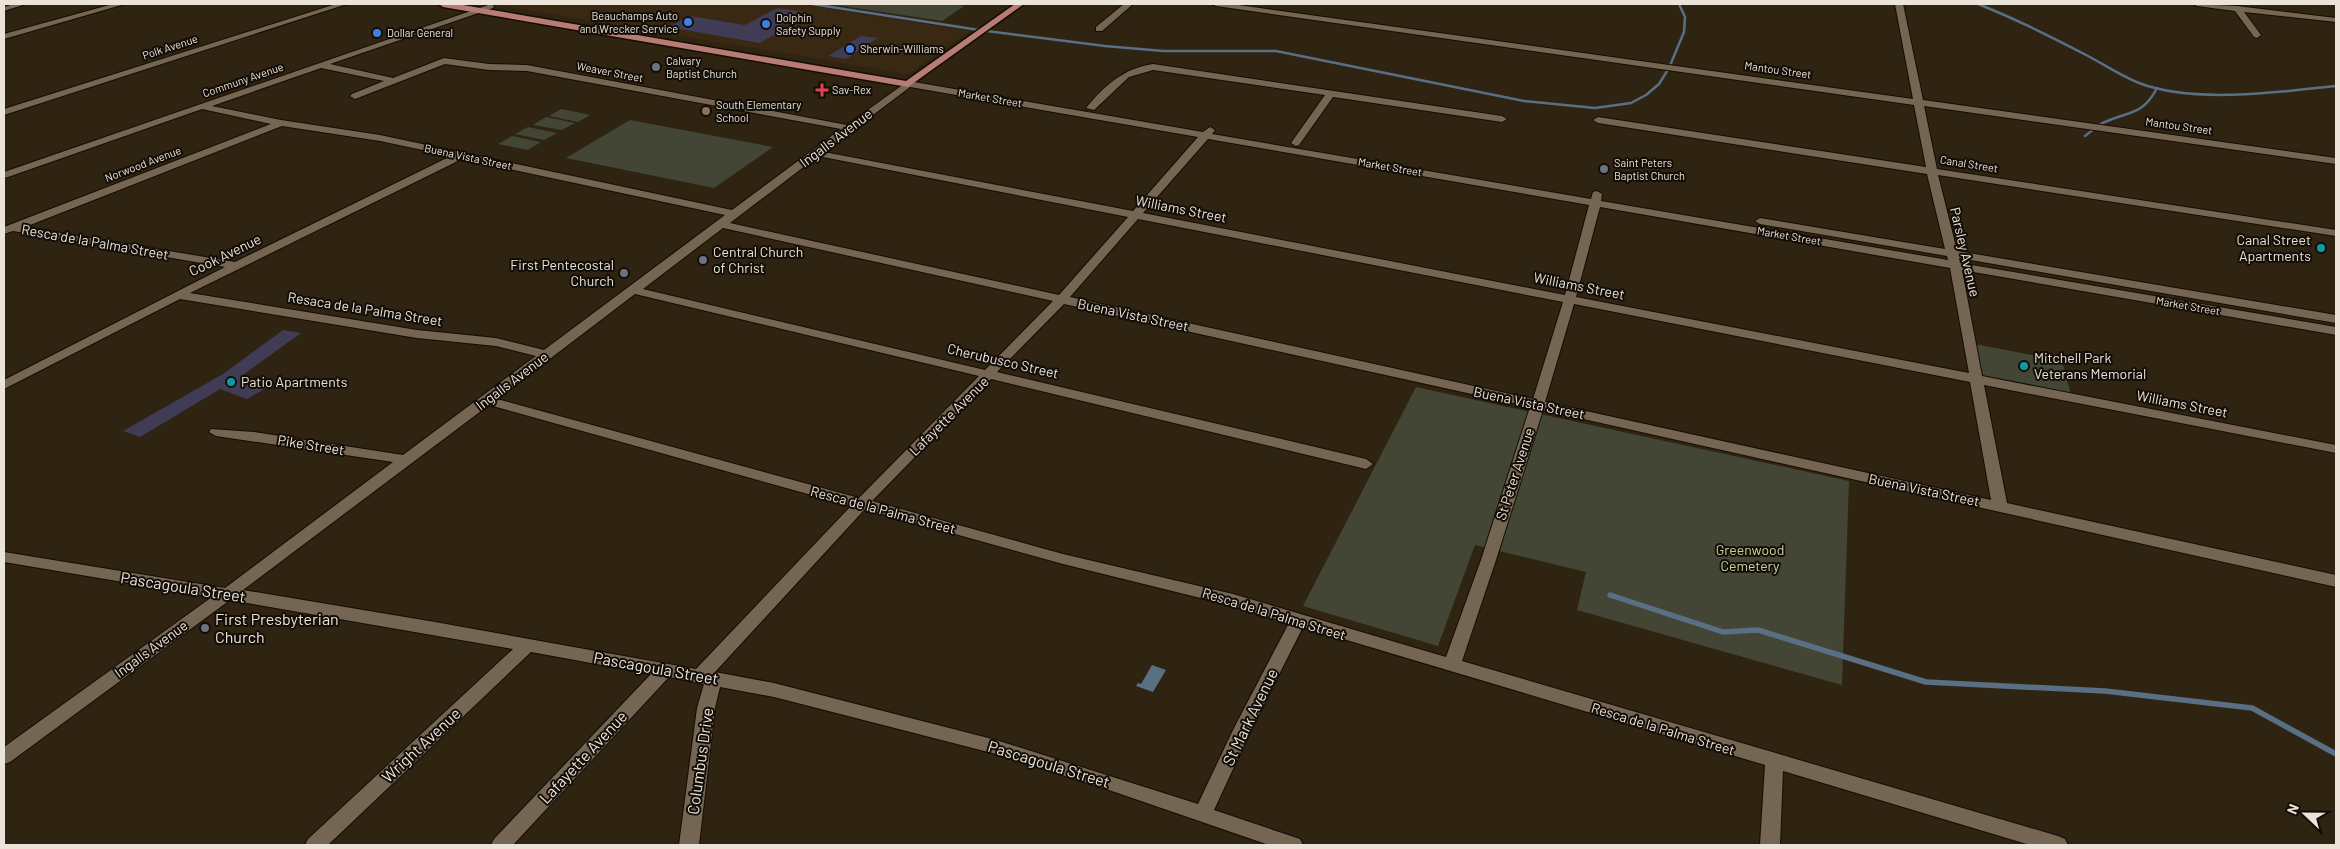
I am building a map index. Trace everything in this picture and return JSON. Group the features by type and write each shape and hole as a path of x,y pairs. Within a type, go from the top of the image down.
{"main road":[{"name":"Market Street","path":"443,4 478,7 912,81"},
{"name":"Ingalls Avenue","path":"912,81 1020,4"},
{"name":"Market Street","path":"478,7 490,6 912,81"}],"street":[{"path":"4,9 22,4"},
{"path":"4,37 121,4"},
{"name":"Polk Avenue","path":"4,112 342,4"},
{"path":"1099,29 1129,4"},
{"name":"Mantou Street","path":"1216,4 2336,161"},
{"name":"Parsley Avenue","path":"1899,4 1932,171 1955,265 2000,507"},
{"path":"2197,4 2336,20"},
{"name":"Communy Avenue","path":"4,175 321,65 478,7"},
{"path":"2235,7 2256,33"},
{"name":"Weaver Street","path":"396,81 437,63 449,60 484,66 527,68 849,128"},
{"path":"321,65 396,81"},
{"path":"1090,108 1124,75 1138,68 1153,67 1502,119"},
{"path":"355,96 396,81"},
{"name":"Market Street","path":"912,81 1090,108 1208,132 1296,143 1955,265 2336,331"},
{"name":"Market Street","path":"912,81 1597,198 1951,253 2336,319"},
{"name":"Ingalls Avenue","path":"4,757 227,594 912,81"},
{"path":"1296,143 1332,93"},
{"name":"Buena Vista Street","path":"200,106 281,123 353,133 734,214"},
{"name":"Canal Street","path":"1598,120 2336,233"},
{"name":"Norwood Avenue","path":"9,229 281,123"},
{"name":"Lafayette Avenue","path":"707,676 861,504 1062,299 1208,132"},
{"name":"Williams Street","path":"816,153 2336,449"},
{"name":"Cook Avenue","path":"4,385 178,295 461,155"},
{"name":"St Peter Avenue","path":"1452,665 1481,586 1569,300 1597,198"},
{"name":"Buena Vista Street","path":"721,224 2336,581"},
{"name":"Resca de la Palma Street","path":"9,229 236,266"},
{"name":"Cherubusco Street","path":"633,290 1366,464"},
{"name":"Resaca de la Palma Street","path":"178,295 417,334 496,342 547,354"},
{"name":"Resca de la Palma Street","path":"486,400 1063,560 1232,600 2058,845"},
{"name":"Pike Street","path":"216,432 263,437 406,460"},
{"name":"Pascagoula Street","path":"4,557 707,676 783,692 996,747 1203,813 1292,845"},
{"name":"St Mark Avenue","path":"1203,813 1243,728 1298,621"},
{"name":"Wright Avenue","path":"314,845 528,645"},
{"name":"Lafayette Avenue","path":"500,845 666,669"},
{"name":"Columbus Drive","path":"689,845 706,708 707,676"},
{"path":"1770,845 1774,762"}],"shaded area":[{"path":"492,4 797,4 970,31 908,74"}],"green space":[{"path":"829,4 949,4 964,6 942,21"},
{"path":"561,109 590,115 578,122 549,116"},
{"path":"546,117 575,123 562,130 533,125"},
{"path":"630,120 773,147 714,188 566,158"},
{"path":"528,127 557,133 544,140 515,134"},
{"path":"512,136 541,142 528,150 498,144"},
{"path":"1975,344 2062,361 2071,395 1981,377"},
{"name":"Greenwood Cemetery","path":"1416,387 1849,481 1842,685 1577,610 1586,572 1475,545 1438,646 1303,606"}],"water":[{"path":"1152,665 1166,670 1153,692 1136,686 1138,683 1141,684"}],"building":[{"path":"777,8 803,12 775,28 784,30 759,43 668,27 690,16 745,25"},
{"name":"Sherwin-Williams","path":"861,36 878,38 846,59 828,56"},
{"name":"Patio Apartments","path":"283,330 301,333 240,377 268,387 247,399 220,389 140,437 123,431 223,374"}],"waterway":[{"path":"812,4 979,30 1105,46 1163,51 1276,51 1524,101 1595,108 1631,103 1646,95 1659,84 1669,68 1684,32 1685,17 1679,4"},
{"path":"1978,4 2047,35 2119,74 2139,83 2161,89 2185,93 2236,95 2336,86"},
{"path":"2085,136 2102,123 2141,108 2152,97 2157,88"},
{"path":"1610,595 1723,632 1758,630 1926,682 2105,691 2252,708 2336,754"}],"place":[{"name":"Beauchamps Auto and Wrecker Service","path":"688,22"},
{"name":"Dolphin Safety Supply","path":"766,24"},
{"name":"Dollar General","path":"377,33"},
{"name":"Sherwin-Williams","path":"850,49"},
{"name":"Calvary Baptist Church","path":"656,67"},
{"name":"Sav-Rex","path":"822,90"},
{"name":"South Elementary School","path":"706,111"},
{"name":"Saint Peters Baptist Church","path":"1604,169"},
{"name":"Canal Street Apartments","path":"2321,248"},
{"name":"Central Church of Christ","path":"703,260"},
{"name":"First Pentecostal Church","path":"624,273"},
{"name":"Mitchell Park Veterans Memorial","path":"2024,366"},
{"name":"Patio Apartments","path":"231,382"},
{"name":"First Presbyterian Church","path":"205,628"}]}
